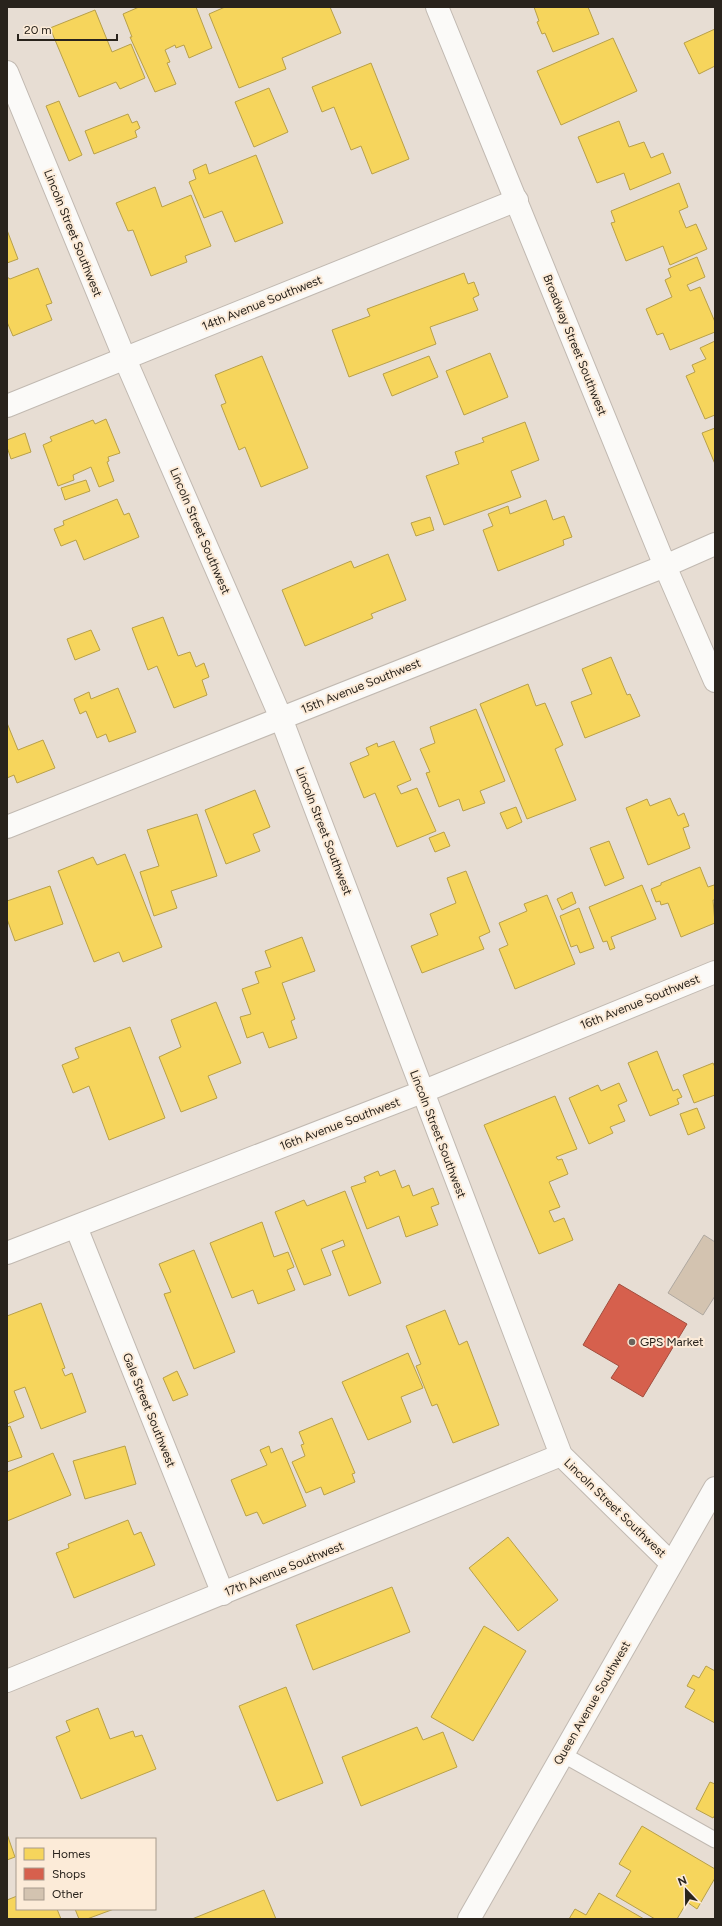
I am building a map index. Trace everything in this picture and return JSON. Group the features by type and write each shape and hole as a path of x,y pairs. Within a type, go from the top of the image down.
{"street":[{"name":"Broadway Street Southwest","path":"437,7 665,566 715,681"},
{"name":"Lincoln Street Southwest","path":"7,72 125,359 281,718 561,1455 671,1562"},
{"name":"14th Avenue Southwest","path":"7,406 517,200"},
{"name":"15th Avenue Southwest","path":"7,827 665,566 715,544"},
{"name":"16th Avenue Southwest","path":"7,1253 422,1092 715,972"},
{"name":"Gale Street Southwest","path":"76,1227 223,1594"},
{"name":"17th Avenue Southwest","path":"7,1681 561,1455"},
{"name":"Queen Avenue Southwest","path":"469,1919 671,1562 715,1488"}],"lane":[{"path":"562,1754 715,1840"}],"building: Homes":[{"path":"139,7 196,7 212,48 189,58 184,45 176,48 175,45 165,50 170,62 167,63 176,84 155,92 130,37 132,37 123,14"},
{"path":"225,7 330,7 341,33 282,58 286,69 239,88 209,14"},
{"path":"534,7 588,7 599,34 553,52 545,33 542,34 537,22 539,21"},
{"path":"95,10 112,52 131,44 145,78 120,89 116,82 79,97 50,28"},
{"path":"715,29 715,66 699,74 684,43"},
{"path":"613,38 637,91 561,125 537,71"},
{"path":"371,63 409,159 372,174 361,146 351,150 334,107 322,112 312,87"},
{"path":"269,88 288,132 254,147 235,102"},
{"path":"59,101 82,155 69,161 46,106"},
{"path":"128,114 132,123 137,121 140,128 135,131 137,137 94,154 85,131"},
{"path":"619,121 629,147 644,142 651,158 663,153 671,173 630,190 624,173 597,183 578,137"},
{"path":"256,155 283,223 235,242 222,211 204,218 189,182 196,179 193,170 206,164 209,174"},
{"path":"679,183 688,207 679,211 686,228 696,224 707,249 670,265 663,246 626,261 611,223 615,222 611,211"},
{"path":"155,187 162,207 191,195 211,246 185,256 187,262 151,276 133,230 128,231 116,203"},
{"path":"7,230 18,259 7,263"},
{"path":"697,257 705,277 687,285 690,291 700,287 715,322 715,332 670,350 663,333 657,335 646,309 672,297 665,280 671,277 668,269"},
{"path":"38,268 52,303 46,305 52,320 13,336 7,322 7,277 10,279"},
{"path":"464,273 468,284 474,282 479,295 473,298 478,310 430,327 436,344 349,377 332,330 370,316 367,309"},
{"path":"715,341 715,415 705,419 686,376 695,372 692,365 706,359 700,348"},
{"path":"490,353 508,397 464,415 446,371"},
{"path":"262,356 308,468 261,487 245,447 239,450 221,405 226,403 215,375"},
{"path":"429,356 438,377 392,396 383,374"},
{"path":"106,419 120,453 108,457 109,461 107,462 114,481 99,487 91,467 73,475 74,480 58,486 43,445 52,441 50,437 93,420 95,424"},
{"path":"525,422 539,460 511,471 521,497 444,525 426,476 459,464 455,452 484,442 482,438"},
{"path":"715,428 715,464 702,433"},
{"path":"25,433 31,452 11,459 7,447 7,440"},
{"path":"86,480 90,491 65,500 61,488"},
{"path":"117,499 124,515 129,513 139,537 84,560 76,540 61,546 54,529 64,525 63,521"},
{"path":"546,500 553,520 564,516 572,537 563,540 564,545 498,571 483,530 493,526 488,514 508,506 510,514"},
{"path":"430,517 434,530 416,536 411,523"},
{"path":"388,554 406,600 371,614 373,618 305,646 282,590 351,561 354,568"},
{"path":"163,617 178,656 190,652 196,667 204,663 209,677 202,680 207,695 174,708 157,666 148,670 132,628"},
{"path":"91,630 100,650 75,660 67,639"},
{"path":"611,657 627,695 630,694 640,716 585,738 571,702 592,694 582,669"},
{"path":"528,684 536,706 545,703 563,745 555,749 576,800 527,819 480,704"},
{"path":"118,688 136,732 109,742 106,734 97,738 86,711 80,714 74,699 89,692 91,699"},
{"path":"476,709 505,781 480,791 485,803 463,811 459,799 439,807 426,773 430,772 420,749 435,743 430,727"},
{"path":"7,723 18,750 43,740 55,768 17,783 14,775 7,778"},
{"path":"394,741 411,780 397,786 401,794 417,788 436,831 397,847 375,793 364,798 350,763 369,755 366,748 377,743 378,747"},
{"path":"255,790 270,827 253,834 260,851 226,864 205,810"},
{"path":"670,798 678,816 684,813 689,826 683,828 690,848 648,865 626,808 647,799 650,806"},
{"path":"516,807 522,822 507,829 500,813"},
{"path":"197,814 217,876 171,891 177,908 154,916 140,872 159,866 147,830"},
{"path":"444,832 450,846 435,852 429,838"},
{"path":"609,841 624,878 605,886 590,848"},
{"path":"125,854 162,947 123,962 119,952 94,962 58,871 93,857 97,865"},
{"path":"700,867 708,887 714,885 715,887 715,900 713,900 715,923 681,937 668,903 661,905 660,901 656,902 651,889 661,885 661,883"},
{"path":"466,871 490,932 479,937 484,949 422,973 411,946 438,935 430,914 456,903 447,878"},
{"path":"642,885 656,919 611,937 615,948 610,950 607,941 603,942 589,907"},
{"path":"50,886 63,924 15,941 7,919 7,901"},
{"path":"572,892 576,903 562,910 557,899"},
{"path":"547,895 575,964 515,989 499,949 508,945 499,923 527,911 524,904"},
{"path":"579,908 594,948 580,953 577,945 571,947 560,916"},
{"path":"302,937 315,971 282,983 295,1019 291,1021 297,1038 269,1048 263,1032 247,1038 240,1017 251,1014 242,989 259,983 255,972 271,967 265,951"},
{"path":"216,1002 241,1063 208,1076 217,1098 181,1112 159,1057 181,1047 171,1020"},
{"path":"130,1027 165,1118 109,1140 89,1086 73,1093 62,1065 79,1058 75,1048"},
{"path":"657,1051 673,1091 678,1089 682,1097 677,1099 679,1104 650,1116 628,1063"},
{"path":"713,1063 715,1067 715,1095 694,1103 683,1075"},
{"path":"619,1083 627,1101 618,1105 625,1121 610,1127 613,1133 589,1144 569,1098 598,1085 601,1091"},
{"path":"555,1096 577,1149 556,1157 558,1160 562,1159 568,1174 549,1182 560,1207 549,1211 554,1222 564,1218 573,1240 539,1254 484,1125"},
{"path":"697,1108 705,1128 688,1135 680,1114"},
{"path":"395,1170 402,1188 409,1185 413,1196 433,1188 439,1204 431,1207 438,1225 406,1237 399,1216 367,1229 351,1187 366,1182 364,1177 378,1171 380,1176"},
{"path":"345,1191 381,1283 349,1296 332,1251 345,1246 343,1240 321,1249 331,1275 304,1285 275,1212 304,1200 307,1206"},
{"path":"262,1222 274,1257 288,1252 294,1267 287,1270 295,1290 258,1304 253,1290 232,1298 210,1243"},
{"path":"194,1250 235,1352 194,1369 164,1294 171,1292 159,1264"},
{"path":"41,1303 65,1368 62,1369 65,1376 72,1373 86,1412 41,1429 25,1387 14,1391 24,1417 7,1424 7,1316"},
{"path":"445,1310 459,1345 467,1341 499,1425 453,1443 437,1404 432,1406 416,1366 421,1364 406,1326"},
{"path":"408,1353 423,1388 401,1397 411,1422 368,1440 342,1382"},
{"path":"177,1371 188,1395 173,1401 163,1378"},
{"path":"332,1418 355,1473 352,1474 355,1482 324,1495 321,1487 306,1493 292,1462 305,1456 301,1445 304,1444 299,1432"},
{"path":"10,1426 22,1457 7,1462 7,1427"},
{"path":"125,1446 136,1484 85,1499 73,1461"},
{"path":"269,1446 271,1453 282,1448 306,1506 263,1524 257,1512 246,1516 231,1480 267,1465 260,1450"},
{"path":"53,1453 71,1495 7,1521 7,1472"},
{"path":"128,1520 134,1535 141,1532 155,1565 74,1598 56,1553 69,1548 68,1544"},
{"path":"508,1537 558,1600 518,1631 469,1568"},
{"path":"392,1587 410,1632 313,1670 296,1625"},
{"path":"484,1626 526,1651 473,1741 431,1717"},
{"path":"706,1666 715,1671 715,1723 685,1707 695,1690 687,1686 693,1675 699,1678"},
{"path":"286,1687 323,1783 277,1801 239,1706"},
{"path":"98,1708 110,1739 133,1731 135,1737 142,1735 156,1769 81,1799 56,1737 70,1731 66,1721"},
{"path":"417,1727 423,1740 443,1732 457,1767 361,1806 342,1757"},
{"path":"710,1782 715,1784 715,1815 713,1818 696,1809"},
{"path":"642,1826 715,1869 715,1878 697,1909 687,1902 677,1919 655,1919 616,1896 631,1871 619,1864"},
{"path":"7,1834 15,1857 7,1860"},
{"path":"264,1890 276,1919 192,1919"},
{"path":"599,1893 644,1919 569,1919 575,1909 586,1915"},
{"path":"16,1896 16,1910 57,1910 61,1919 7,1919 7,1900"},
{"path":"75,1910 111,1910 87,1919 79,1919"}],"building: Shops":[{"path":"619,1284 687,1324 643,1397 611,1378 619,1366 583,1345"}],"building: Other":[{"path":"704,1235 715,1242 715,1296 703,1315 668,1293"}],"place":[{"name":"GPS Market","path":"632,1342"}]}
